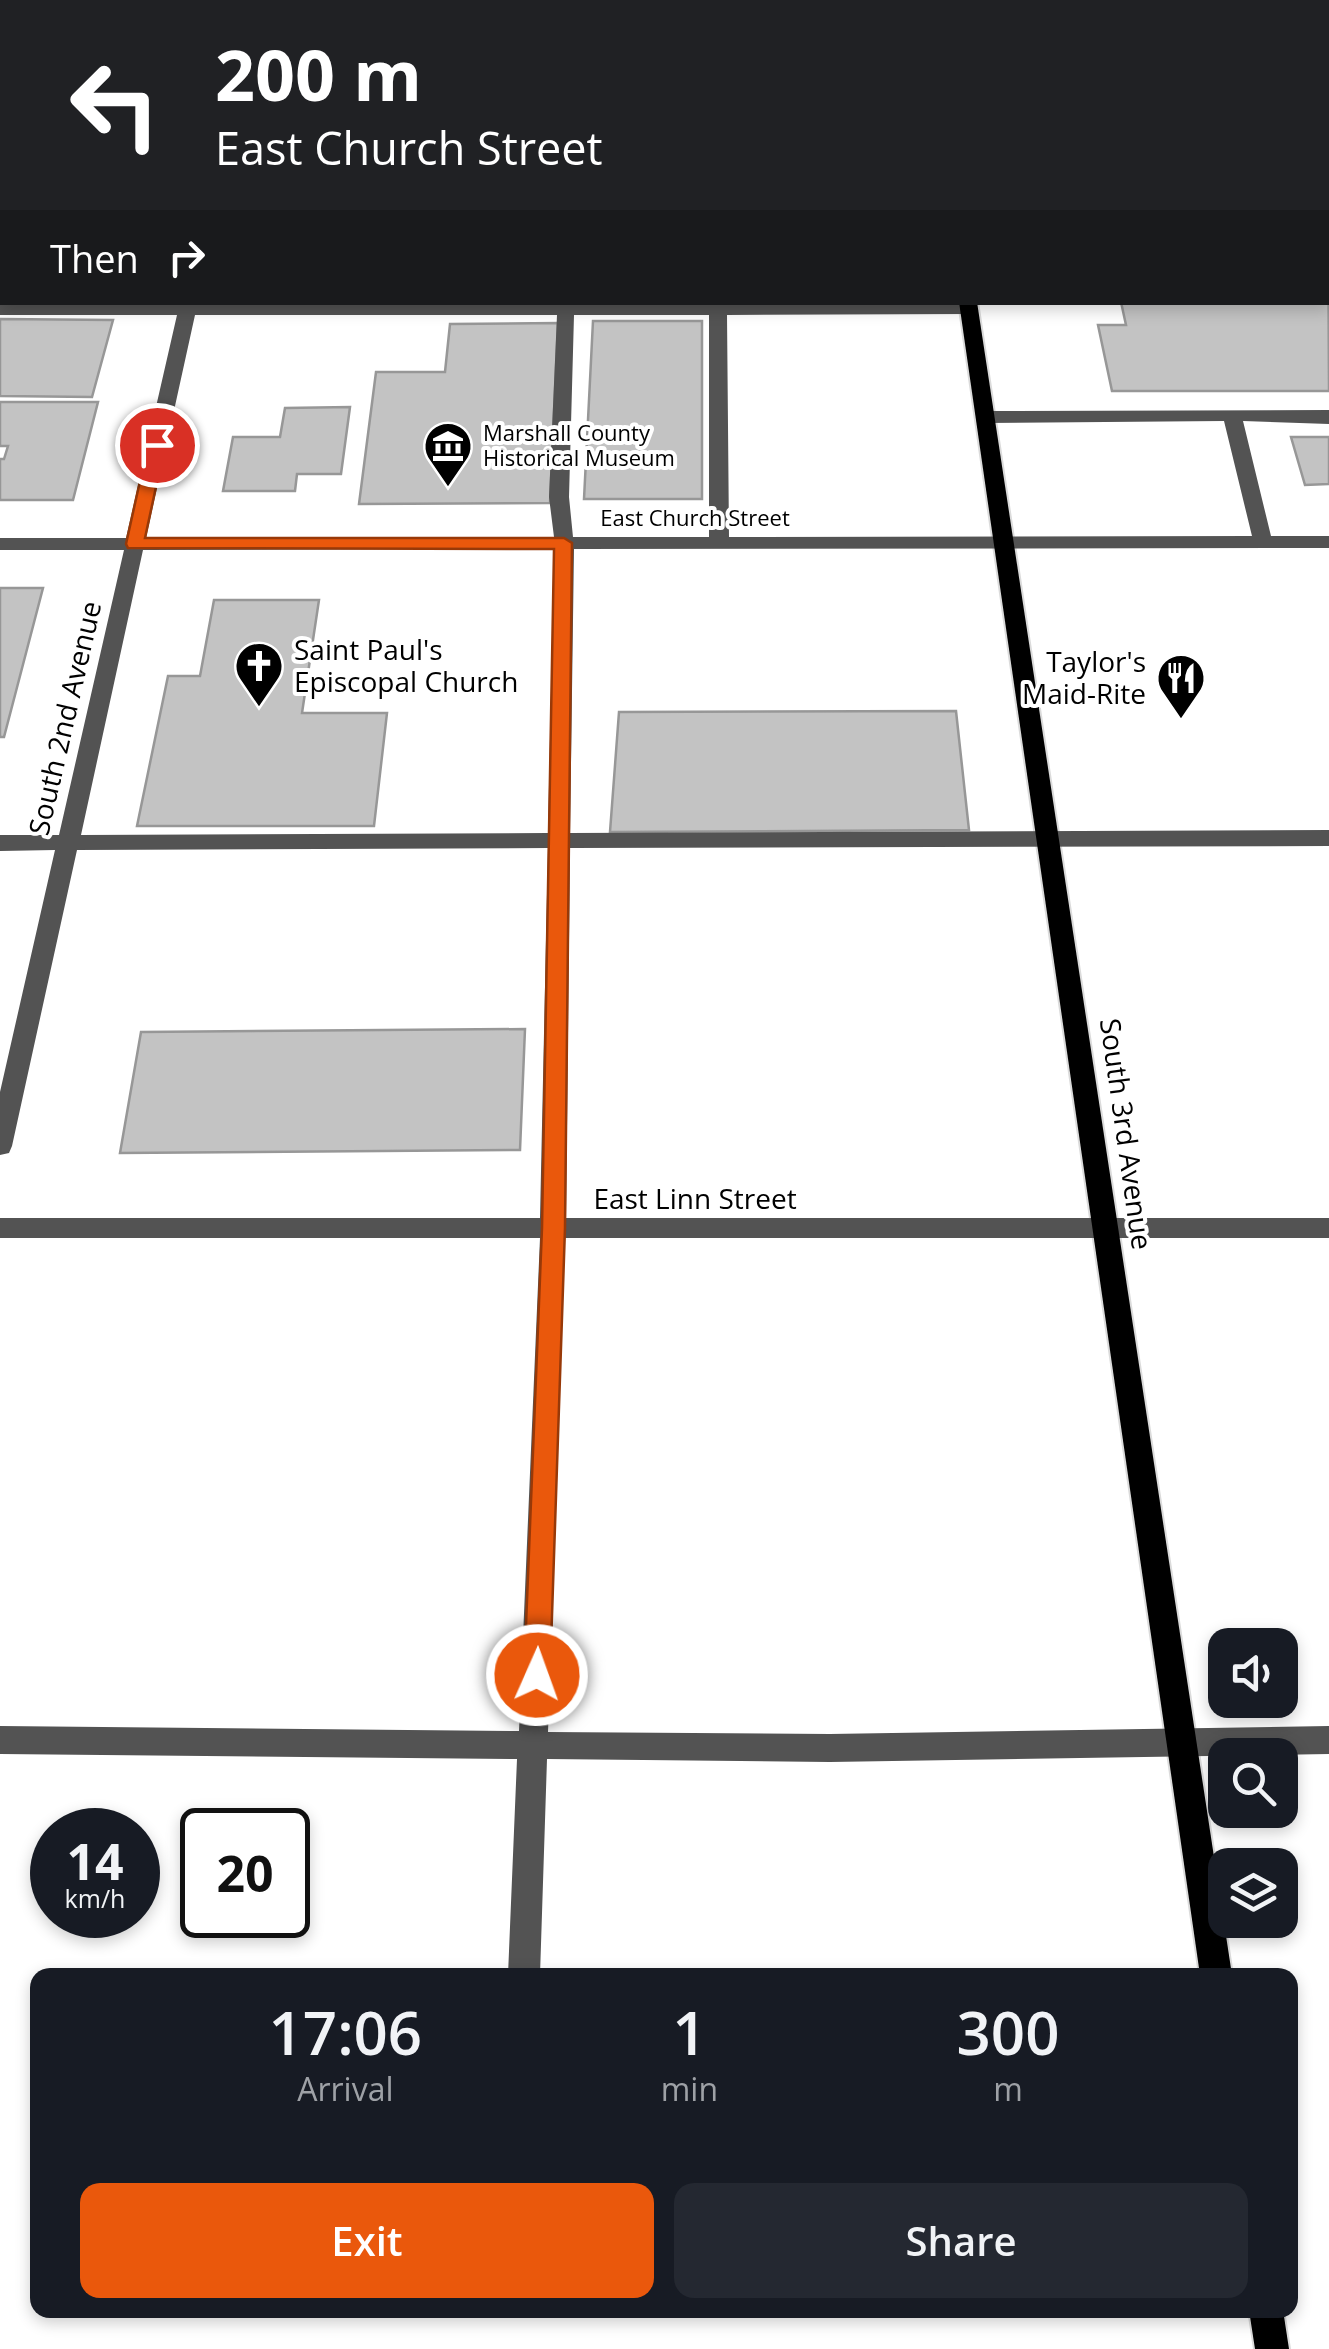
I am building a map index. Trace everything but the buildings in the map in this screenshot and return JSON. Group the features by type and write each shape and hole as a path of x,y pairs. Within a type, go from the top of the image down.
{"main road":[{"name":"South 3rd Avenue","path":"969,306 1215,1968"},
{"path":"1267,2318 1272,2349"}],"street":[{"path":"0,310 188,306 969,306"},
{"name":"South 2nd Avenue","path":"0,1146 188,306"},
{"path":"524,1968 554,1228 564,543 559,497 566,306"},
{"path":"718,309 718,543"},
{"path":"1232,415 1264,542"},
{"path":"985,417 1329,418"},
{"name":"East Church Street","path":"0,544 1329,542"},
{"path":"0,844 1329,838"},
{"name":"East Linn Street","path":"0,1228 1329,1228"},
{"path":"0,1740 830,1748 1329,1740"}],"place":[{"name":"Marshall County Historical Museum","path":"448,488"},
{"name":"Saint Paul's Episcopal Church","path":"259,708"},
{"name":"Taylor's Maid-Rite","path":"1181,720"}],"route":[{"path":"157,445 135,544 564,543 554,1228 537,1675"}]}
